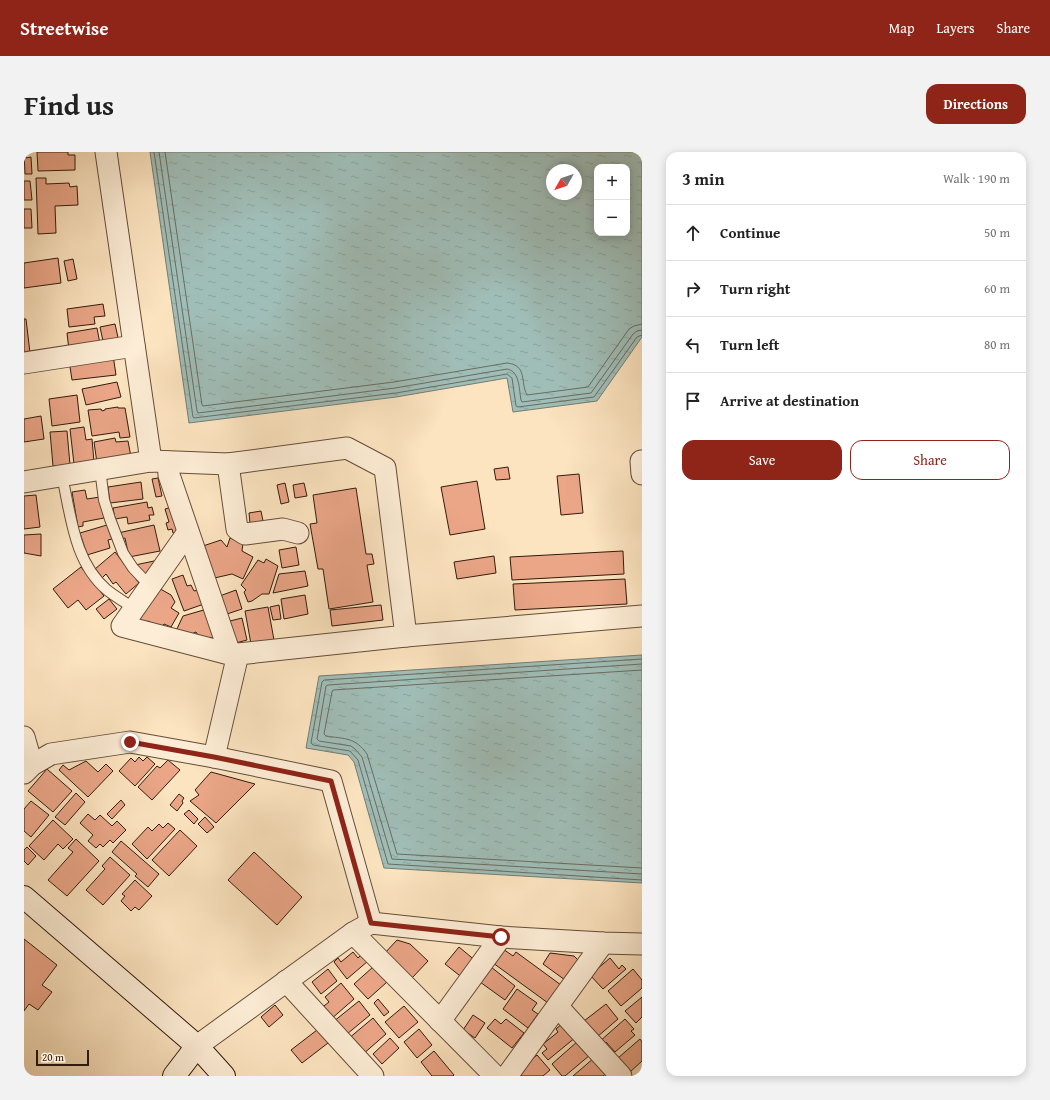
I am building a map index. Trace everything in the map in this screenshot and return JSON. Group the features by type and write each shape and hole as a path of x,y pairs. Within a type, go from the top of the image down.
{"street":[{"path":"106,152 134,346 160,461 169,475 188,532 234,655 214,757"},
{"path":"24,363 134,346"},
{"path":"24,482 100,469 160,461 228,464 347,448 385,468 406,636"},
{"path":"228,464 237,529 245,534 282,529 298,534"},
{"path":"188,532 122,626 234,655 406,636 642,616"},
{"path":"24,736 28,769 51,754 130,742 214,757 331,781 371,923"},
{"path":"24,897 197,1046 224,1076"},
{"path":"174,1076 197,1046 353,933 371,923 501,937 603,943 638,949"},
{"path":"353,933 495,1076"},
{"path":"440,1021 501,937"},
{"path":"507,1076 603,943"},
{"path":"286,982 373,1076"},
{"path":"558,1007 621,1076"}],"lane":[{"path":"100,469 104,500 123,553 133,568 150,586"},
{"path":"62,476 80,553 86,564 93,575 107,589 135,609"}],"water":[{"path":"150,152 642,152 642,337 597,401 513,412 507,378 396,397 189,423"},
{"path":"642,655 642,883 384,868 354,762 348,755 306,748 319,676"}],"building":[{"path":"24,152 26,152 26,158 31,157 32,174 25,174"},
{"path":"37,152 68,152 68,155 75,155 75,170 38,171"},
{"path":"36,178 46,178 46,184 69,183 70,187 77,186 78,205 55,206 56,233 38,234"},
{"path":"24,181 30,181 32,200 24,200"},
{"path":"24,209 31,209 32,228 24,228"},
{"path":"58,258 61,283 24,288 24,263"},
{"path":"73,259 77,279 68,281 64,261"},
{"path":"103,304 105,316 94,317 95,324 69,327 67,309"},
{"path":"24,319 26,319 30,353 24,354"},
{"path":"115,324 119,342 104,346 100,327"},
{"path":"97,328 100,344 69,350 67,333"},
{"path":"113,355 116,375 72,380 69,360"},
{"path":"117,382 121,397 86,405 82,389"},
{"path":"77,395 80,422 52,426 49,399"},
{"path":"118,407 125,408 130,437 120,438 119,432 92,436 88,410 101,409 102,411 105,409"},
{"path":"41,416 44,439 24,442 24,419"},
{"path":"84,427 86,440 92,439 94,462 74,464 70,429"},
{"path":"67,431 70,465 53,466 50,432"},
{"path":"115,438 116,442 128,441 131,457 97,463 94,442"},
{"path":"508,467 510,479 496,480 494,469"},
{"path":"579,474 583,513 561,515 557,476"},
{"path":"158,478 162,496 156,497 152,479"},
{"path":"477,481 485,529 450,535 441,487"},
{"path":"141,482 143,499 110,503 108,487"},
{"path":"285,483 289,502 281,504 277,485"},
{"path":"304,483 307,496 295,498 293,485"},
{"path":"356,488 366,554 372,554 374,564 367,565 373,602 329,609 323,569 318,569 310,524 317,523 313,495"},
{"path":"85,490 87,499 100,497 104,518 83,522 83,526 78,527 72,492"},
{"path":"36,495 40,527 24,529 24,496"},
{"path":"147,502 148,508 152,507 154,515 149,515 150,520 128,524 127,517 115,519 113,508"},
{"path":"172,507 179,532 173,533 172,529 168,530 166,523 169,522 165,509"},
{"path":"261,511 263,521 250,523 249,513"},
{"path":"107,525 112,539 108,540 110,548 87,555 80,533"},
{"path":"154,525 160,551 129,557 125,538 120,539 118,533"},
{"path":"41,534 41,556 24,553 24,535"},
{"path":"230,538 243,543 242,551 253,557 243,579 232,574 210,579 197,548 221,540 227,547"},
{"path":"296,547 299,565 282,568 279,550"},
{"path":"623,551 624,574 512,580 510,557"},
{"path":"115,552 139,583 126,594 116,582 113,584 106,574 102,578 95,569"},
{"path":"494,556 496,573 457,579 454,562"},
{"path":"266,559 278,566 269,594 262,594 248,602 244,592 246,590 241,585 258,560 264,563"},
{"path":"154,561 156,563 146,578 135,565"},
{"path":"81,567 104,596 86,610 78,600 68,608 53,589"},
{"path":"305,571 308,586 273,593 279,574"},
{"path":"183,575 187,586 191,585 194,591 198,590 204,604 184,611 172,579"},
{"path":"625,579 627,604 515,610 513,584"},
{"path":"157,587 171,595 175,602 171,608 179,613 171,627 164,624 161,628 148,621 145,623 139,620"},
{"path":"236,590 242,609 224,615 217,597"},
{"path":"305,595 308,614 284,619 281,599"},
{"path":"109,599 117,609 104,619 96,609"},
{"path":"279,605 281,619 273,620 270,607"},
{"path":"381,605 383,620 332,626 330,610"},
{"path":"268,607 274,640 251,644 245,611"},
{"path":"207,609 216,638 200,638 196,632 189,635 176,631 183,616"},
{"path":"242,618 247,640 232,644 226,622"},
{"path":"139,757 143,761 147,757 155,764 135,786 119,771 131,758 135,762"},
{"path":"168,760 180,770 152,800 138,787 157,766 160,768"},
{"path":"86,761 98,772 106,764 113,771 88,797 59,770 63,765 69,770"},
{"path":"47,769 72,791 53,812 28,791"},
{"path":"211,772 255,784 216,823 190,801 199,795 195,790"},
{"path":"76,793 85,802 65,825 55,817"},
{"path":"179,794 184,798 182,801 183,803 177,811 170,805"},
{"path":"121,800 125,805 112,819 107,814"},
{"path":"31,801 49,815 31,837 24,831 24,809"},
{"path":"189,810 198,819 194,824 184,814"},
{"path":"88,814 95,820 100,815 112,826 117,821 126,830 113,843 110,840 103,847 100,844 96,848 88,841 93,835 80,823"},
{"path":"205,817 214,827 207,833 198,824"},
{"path":"53,820 73,839 63,849 58,844 44,860 29,846"},
{"path":"168,823 175,829 147,859 132,844 148,827 152,831 159,824 163,828"},
{"path":"180,830 197,846 169,876 152,860"},
{"path":"76,839 99,861 67,896 48,880 73,852 68,848"},
{"path":"121,841 159,874 148,887 135,876 137,874 112,852"},
{"path":"27,847 36,856 28,865 24,861 24,850"},
{"path":"254,852 302,897 277,925 228,880"},
{"path":"110,857 130,875 103,905 86,890 105,869 102,866"},
{"path":"135,880 152,896 139,910 135,907 131,911 121,901 125,896 122,894"},
{"path":"24,939 57,965 42,985 52,992 38,1010 29,1004 24,1011"},
{"path":"397,940 410,944 428,961 411,979 384,954"},
{"path":"459,947 477,962 464,979 445,964"},
{"path":"503,949 513,956 516,952 561,985 548,1003 493,963"},
{"path":"353,952 358,958 362,954 368,961 347,979 334,962 338,958 341,962"},
{"path":"550,953 574,956 579,961 565,980 543,964"},
{"path":"610,958 619,969 622,965 626,969 603,989 590,975"},
{"path":"373,967 387,982 368,999 354,984"},
{"path":"491,967 515,986 505,1000 480,982"},
{"path":"328,969 337,981 321,994 312,982"},
{"path":"633,969 642,980 642,988 621,1006 608,991"},
{"path":"341,983 354,999 330,1020 320,1009 329,1002 325,997"},
{"path":"517,989 537,1003 532,1010 538,1014 528,1028 503,1009"},
{"path":"642,997 642,1017 636,1023 625,1011"},
{"path":"378,999 389,1012 384,1016 374,1003"},
{"path":"359,1001 370,1015 347,1034 333,1022"},
{"path":"606,1004 618,1019 597,1037 584,1021"},
{"path":"275,1005 283,1015 269,1027 261,1017"},
{"path":"404,1006 418,1022 399,1038 385,1022"},
{"path":"473,1015 485,1023 475,1038 463,1030"},
{"path":"373,1018 386,1034 362,1055 348,1039"},
{"path":"495,1019 501,1024 506,1019 524,1033 512,1048 487,1028"},
{"path":"625,1019 634,1029 631,1031 635,1035 615,1052 606,1042 602,1046 599,1042"},
{"path":"564,1022 576,1037 548,1060 542,1053 547,1049 543,1044 558,1032 556,1029"},
{"path":"419,1029 432,1045 417,1058 404,1042"},
{"path":"317,1030 328,1043 302,1063 291,1050"},
{"path":"390,1038 399,1048 382,1064 373,1054"},
{"path":"640,1039 642,1042 642,1061 630,1072 618,1058"},
{"path":"578,1041 590,1055 565,1076 562,1076 552,1064"},
{"path":"434,1051 454,1075 453,1076 432,1076 421,1062"},
{"path":"537,1055 550,1070 543,1076 521,1076 521,1068"},
{"path":"594,1058 607,1073 603,1076 573,1076"}],"route":[{"path":"130,742 214,757 331,781 371,923 501,937"}]}
